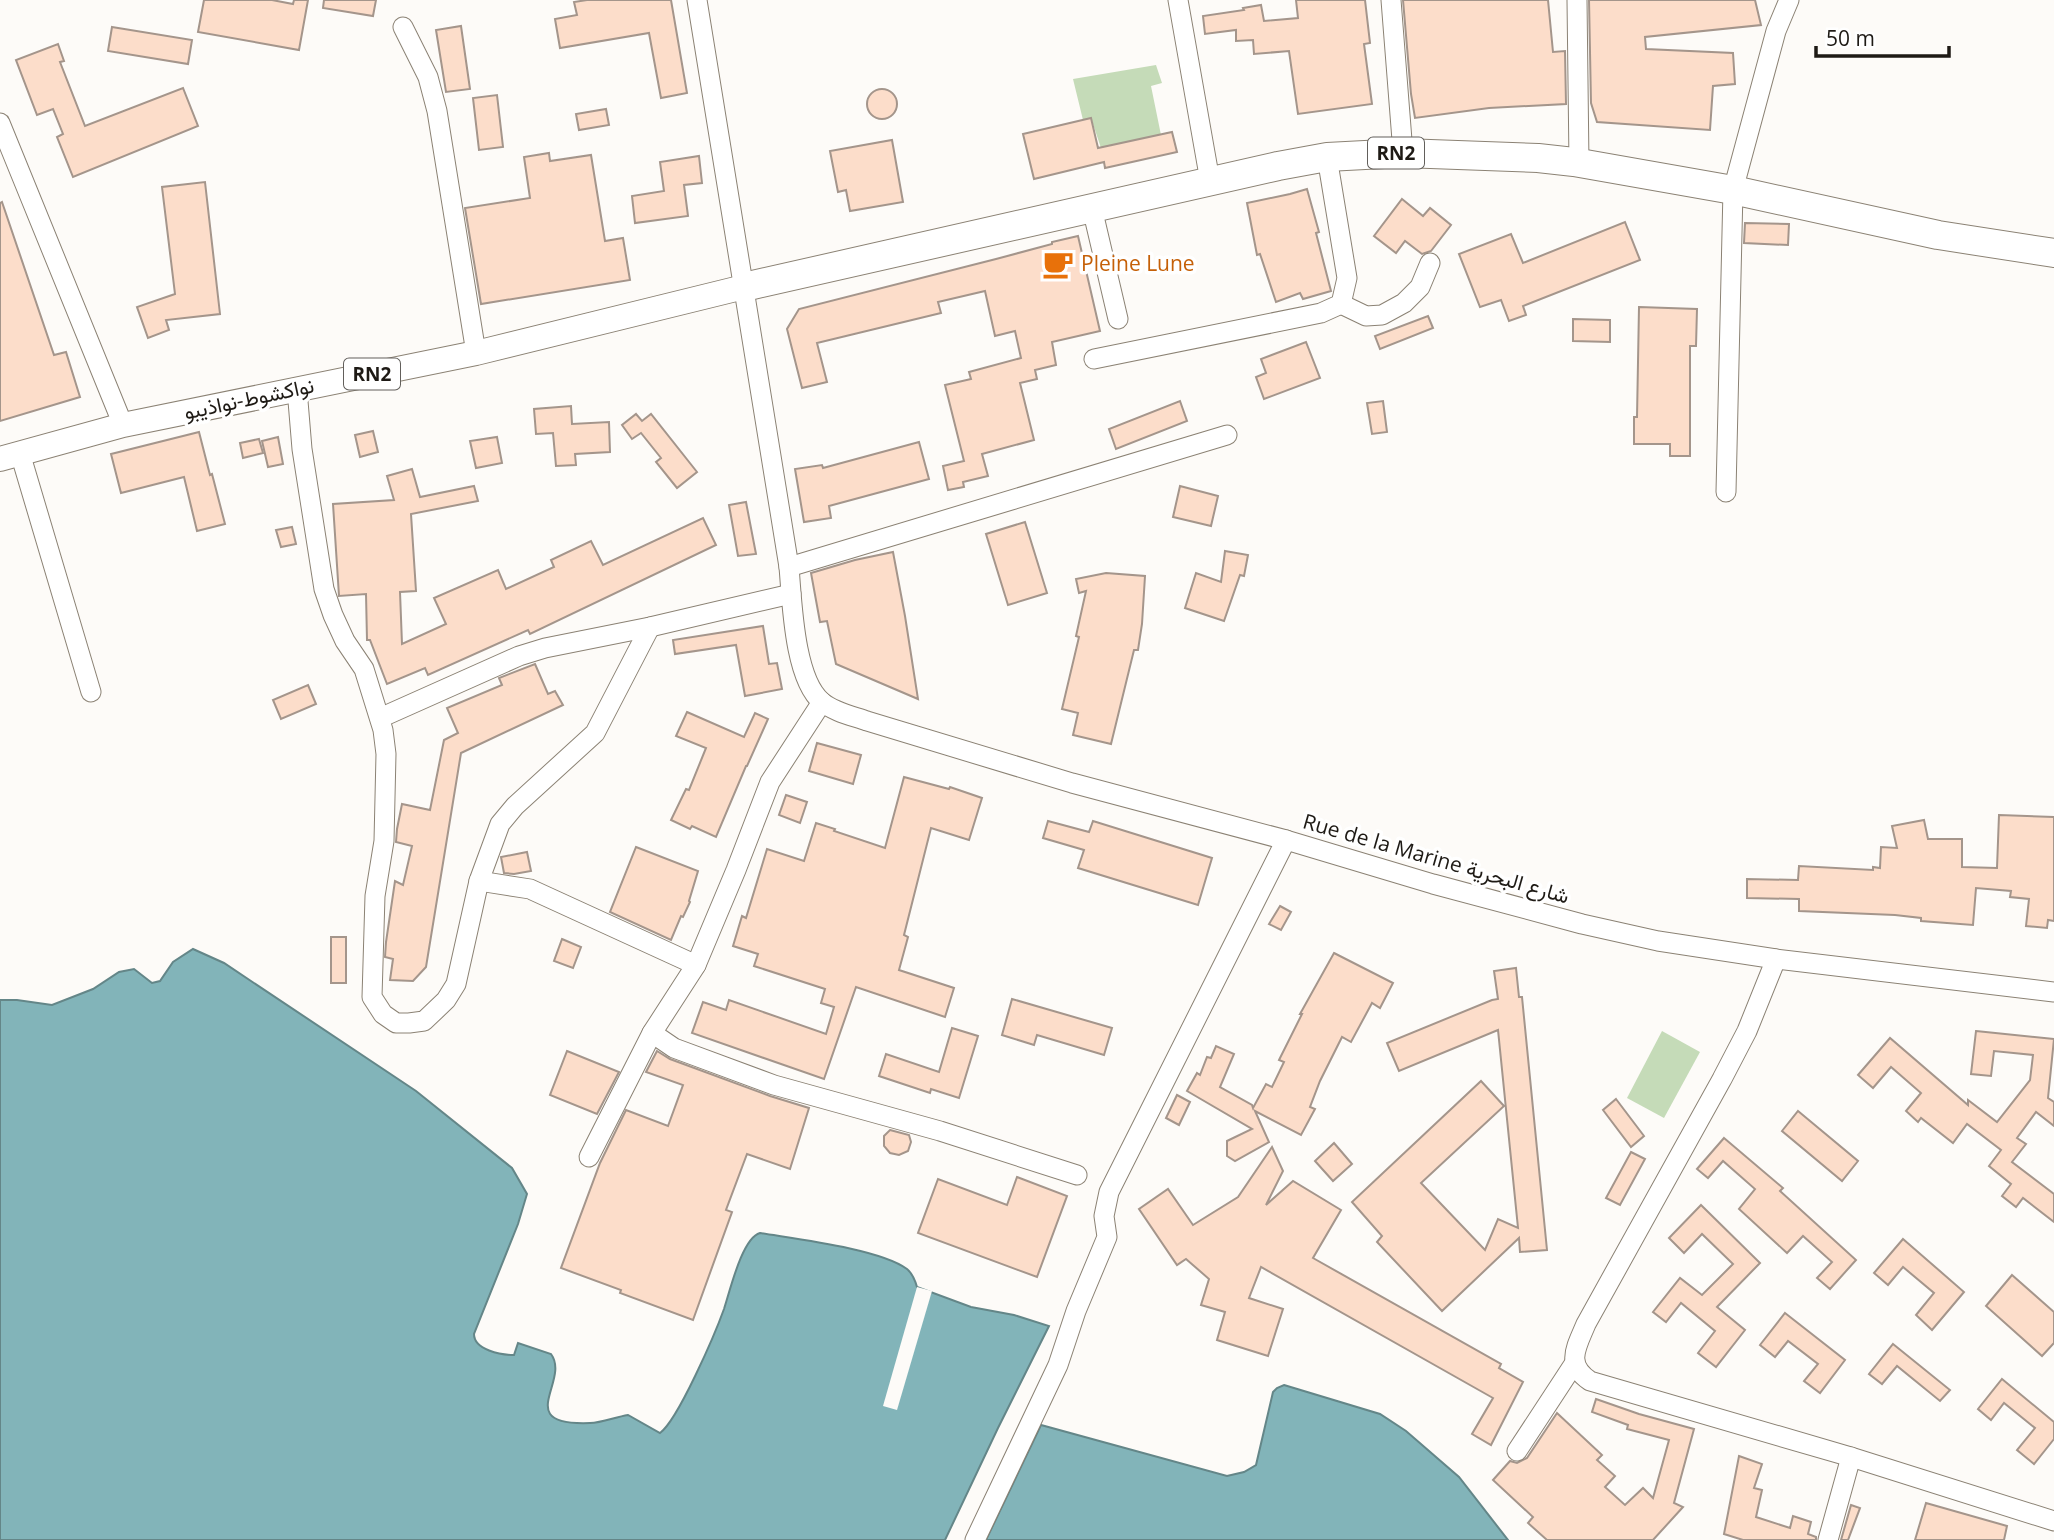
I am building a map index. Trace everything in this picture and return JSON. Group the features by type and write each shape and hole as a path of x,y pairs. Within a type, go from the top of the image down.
{"highway":[{"name":"RN2","path":"744,287 1326,157 1403,153 1538,158 1579,163 1734,190 1938,234 2054,253"}],"main road":[{"name":"نواكشوط-نواذيبو","path":"10,456 122,425 476,353 744,287"}],"street":[{"path":"589,1157 652,1033 696,965 770,782 821,702 803,669 795,630 789,567 697,0"},
{"path":"1178,0 1210,181"},
{"path":"1391,0 1403,153"},
{"path":"1577,0 1579,163"},
{"path":"1726,492 1734,190 1776,31 1789,0"},
{"path":"403,27 428,77 437,111 476,353"},
{"path":"0,123 122,425"},
{"path":"1326,157 1346,278 1341,304"},
{"path":"1093,208 1118,319"},
{"path":"1094,359 1321,313 1341,304 1366,316 1382,315 1404,303 1420,287 1430,263"},
{"path":"297,389 302,449 324,589 332,615 364,669 380,718 386,754 384,841 375,896 372,997 383,1014 396,1023 424,1021 446,1000 456,984 479,881 500,824 515,806 595,733 650,627"},
{"path":"789,567 1227,435"},
{"path":"10,456 91,692"},
{"path":"380,718 519,656 545,648 792,594"},
{"name":"Rue de la Marine شارع البحرية","path":"821,702 867,721 1072,783 1583,924 1658,941 1776,959 2054,992"},
{"path":"975,1540 1058,1366 1076,1311 1107,1237 1104,1216 1109,1192 1286,840"},
{"path":"479,881 530,889 696,965"},
{"path":"1776,959 1747,1031 1586,1324 1574,1354 1574,1364 1580,1374 1590,1381 1851,1457 2054,1521"},
{"path":"652,1033 674,1048 774,1084 940,1131 1077,1175"},
{"path":"1517,1451 1574,1364"},
{"path":"1828,1540 1851,1457"}],"green space":[{"path":"1156,65 1162,83 1151,86 1161,135 1101,148 1091,118 1083,120 1073,79"},
{"path":"1662,1031 1700,1052 1664,1118 1627,1098"}],"water":[{"path":"193,949 224,963 416,1091 512,1168 527,1194 518,1224 474,1334 478,1344 496,1353 514,1355 518,1343 551,1354 555,1365 548,1410 553,1417 566,1422 590,1423 628,1415 660,1433 686,1395 705,1356 742,1254 760,1233 878,1256 907,1269 914,1277 917,1287 971,1307 1014,1315 1049,1326 945,1540 0,1540 0,1000 52,1005 93,989 119,972 134,969 152,983 160,981 173,962"},
{"path":"1284,1385 1380,1414 1406,1431 1459,1477 1508,1540 986,1540 1041,1425 1227,1476 1244,1472 1256,1465 1273,1392"}],"pier":[{"path":"917,1287 932,1291 897,1410 883,1406"}],"building":[{"path":"204,0 272,0 293,4 294,0 308,0 299,50 198,32"},
{"path":"324,0 376,0 373,16 323,8"},
{"path":"671,0 687,93 661,98 649,33 560,48 555,19 577,15 574,2"},
{"path":"1296,0 1365,0 1370,43 1364,44 1372,104 1298,114 1289,51 1254,54 1253,40 1236,41 1236,30 1205,34 1203,16 1244,10 1243,8 1261,5 1264,21 1298,18"},
{"path":"1403,0 1548,0 1553,52 1565,51 1566,104 1489,108 1415,118"},
{"path":"1589,0 1755,0 1761,25 1645,37 1646,49 1733,53 1735,84 1713,86 1710,130 1597,122 1591,103"},
{"path":"461,26 470,89 446,92 436,30"},
{"path":"112,27 192,40 188,64 108,51"},
{"path":"58,44 64,61 60,62 85,126 183,88 198,126 73,177 57,137 63,134 53,109 37,115 16,60"},
{"path":"882,89 888,90 896,98 896,110 888,118 882,119 876,118 868,110 867,104 868,98 876,90"},
{"path":"497,95 503,147 479,150 473,98"},
{"path":"606,109 609,125 579,130 576,114"},
{"path":"1091,118 1098,148 1172,132 1177,152 1105,168 1104,162 1034,179 1023,134"},
{"path":"892,140 903,202 850,211 846,190 838,192 830,151"},
{"path":"549,153 550,161 591,155 605,241 623,238 630,280 481,304 465,208 530,198 524,157"},
{"path":"699,156 702,183 684,185 688,216 635,223 632,196 664,191 660,162"},
{"path":"205,182 220,314 166,320 169,330 148,338 137,307 175,294 162,187"},
{"path":"1307,189 1331,291 1303,299 1300,293 1276,302 1260,254 1257,255 1247,203"},
{"path":"1402,199 1423,216 1430,208 1451,225 1431,251 1422,254 1405,241 1396,253 1374,236"},
{"path":"2,202 54,355 66,352 80,397 0,421 0,203"},
{"path":"1625,222 1640,260 1523,306 1526,315 1509,321 1501,300 1480,307 1459,254 1511,234 1523,263"},
{"path":"1745,223 1789,224 1788,245 1744,243"},
{"path":"1078,236 1100,331 1052,342 1056,365 1035,370 1037,379 1020,383 1034,440 982,454 988,476 963,482 964,487 948,490 943,466 964,461 945,385 971,379 969,372 1021,358 1015,331 995,336 985,291 938,302 941,313 817,343 827,382 802,388 787,329 799,309"},
{"path":"1639,307 1697,309 1696,346 1690,346 1690,456 1670,456 1670,444 1634,444"},
{"path":"1428,316 1433,328 1380,349 1375,336"},
{"path":"1573,319 1610,320 1610,342 1573,341"},
{"path":"1306,342 1320,378 1264,399 1256,377 1266,373 1261,359"},
{"path":"1180,401 1187,421 1116,449 1109,429"},
{"path":"1383,401 1387,432 1372,434 1367,403"},
{"path":"571,406 572,424 609,422 610,452 575,454 576,465 556,466 553,433 536,434 534,409"},
{"path":"636,414 642,421 651,414 697,472 677,488 656,462 661,458 641,433 632,439 622,425"},
{"path":"373,431 378,452 360,457 355,435"},
{"path":"199,432 225,524 197,531 184,477 121,493 111,454"},
{"path":"278,437 283,464 268,467 262,441"},
{"path":"497,437 502,463 476,468 470,441"},
{"path":"259,439 263,453 243,458 240,443"},
{"path":"919,442 929,479 829,506 831,518 804,522 795,469 822,465 823,468"},
{"path":"412,469 420,497 474,486 478,501 411,514 416,591 400,592 402,644 446,624 434,598 498,570 506,589 554,567 551,560 591,541 603,565 703,518 716,545 530,634 528,630 428,675 425,668 387,684 370,640 367,640 366,594 339,596 333,504 394,500 387,476"},
{"path":"1180,486 1218,496 1211,526 1173,517"},
{"path":"746,502 756,554 738,556 729,505"},
{"path":"1025,522 1047,593 1008,605 986,534"},
{"path":"292,527 296,544 281,547 276,530"},
{"path":"1225,551 1248,555 1244,576 1240,575 1224,621 1185,608 1196,573 1221,582"},
{"path":"893,552 918,699 836,664 827,621 820,622 811,573"},
{"path":"1106,573 1145,576 1138,650 1134,650 1111,744 1073,735 1078,713 1062,709 1079,637 1076,636 1086,591 1079,593 1076,579"},
{"path":"763,626 769,664 777,663 782,689 745,696 736,645 675,654 673,640"},
{"path":"535,664 548,694 555,691 563,705 461,753 426,967 413,981 390,980 393,959 385,957 395,881 403,885 412,846 396,842 402,804 430,810 444,740 458,733 447,708 502,685 499,678"},
{"path":"308,685 316,704 281,719 273,700"},
{"path":"687,712 744,737 755,713 768,719 716,837 671,820 686,789 689,790 706,748 676,736"},
{"path":"817,743 861,755 853,784 809,771"},
{"path":"904,777 949,789 950,787 982,798 969,840 931,828 904,935 908,937 899,970 954,988 945,1017 856,987 824,1079 692,1033 703,1002 726,1010 729,1000 826,1034 834,1007 821,1003 825,989 754,966 758,954 733,946 742,916 746,918 767,849 804,861 816,823 885,848"},
{"path":"786,795 807,802 800,823 779,815"},
{"path":"1999,815 2054,817 2054,921 2048,920 2047,928 2026,926 2029,899 2010,897 2011,891 1976,888 1973,925 1921,921 1921,918 1895,915 1799,911 1799,899 1747,898 1747,879 1798,880 1799,866 1873,870 1873,867 1880,868 1881,847 1897,848 1892,826 1924,820 1928,839 1962,839 1962,867 1997,868"},
{"path":"1048,821 1089,832 1093,821 1212,858 1198,905 1078,868 1084,850 1043,838"},
{"path":"636,847 698,871 690,902 671,940 610,912"},
{"path":"527,852 531,871 504,873 501,857"},
{"path":"1280,906 1291,912 1281,930 1269,924"},
{"path":"331,937 346,937 346,983 331,983"},
{"path":"562,939 581,947 573,968 554,961"},
{"path":"1334,953 1393,983 1380,1008 1372,1003 1351,1042 1342,1037 1320,1081 1310,1107 1315,1109 1301,1135 1255,1111 1269,1142 1235,1161 1227,1156 1227,1141 1252,1129 1187,1091 1197,1073 1200,1075 1207,1057 1211,1058 1216,1046 1234,1054 1220,1087 1253,1108 1266,1084 1272,1087 1284,1062 1279,1060 1300,1014"},
{"path":"1516,968 1519,997 1522,997 1547,1250 1520,1252 1519,1238 1442,1311 1377,1242 1382,1236 1352,1202 1481,1081 1504,1106 1421,1183 1485,1250 1498,1219 1518,1228 1498,1030 1399,1071 1387,1043 1498,999 1494,971"},
{"path":"1012,999 1112,1028 1104,1055 1037,1035 1034,1045 1002,1035"},
{"path":"952,1028 978,1036 959,1098 931,1089 930,1093 879,1076 886,1054 939,1072"},
{"path":"1976,1031 2054,1039 2048,1098 2054,1102 2054,1126 2036,1112 2017,1138 2026,1144 2012,1162 2054,1194 2054,1222 2023,1198 2016,1207 2002,1196 2011,1184 1989,1166 2001,1150 1967,1124 1953,1143 1921,1118 1918,1122 1906,1111 1921,1093 1891,1067 1873,1088 1858,1075 1890,1038 1968,1105 1968,1100 1997,1122 2030,1080 2033,1055 1994,1051 1991,1076 1971,1074"},
{"path":"567,1051 619,1072 597,1114 550,1095"},
{"path":"657,1051 670,1059 809,1108 790,1169 747,1154 726,1210 732,1212 693,1320 561,1268 600,1163 626,1110 668,1126 683,1085 646,1072"},
{"path":"1177,1095 1190,1102 1179,1125 1166,1118"},
{"path":"1616,1099 1644,1136 1631,1147 1603,1110"},
{"path":"1798,1111 1858,1161 1842,1181 1782,1131"},
{"path":"890,1130 909,1135 911,1142 908,1151 899,1155 890,1153 884,1146 884,1136"},
{"path":"1724,1138 1783,1188 1780,1191 1856,1260 1830,1289 1817,1278 1832,1262 1803,1236 1787,1253 1739,1209 1755,1189 1723,1161 1708,1178 1697,1169"},
{"path":"1334,1143 1352,1164 1333,1181 1315,1161"},
{"path":"1272,1147 1283,1171 1266,1205 1293,1181 1341,1210 1313,1258 1501,1364 1499,1368 1523,1382 1491,1445 1472,1434 1493,1398 1261,1267 1249,1298 1283,1309 1268,1356 1217,1340 1225,1312 1201,1305 1209,1279 1186,1259 1177,1265 1139,1209 1168,1189 1193,1225 1238,1197"},
{"path":"1631,1152 1645,1159 1620,1205 1606,1198"},
{"path":"1017,1177 1067,1196 1037,1277 918,1233 938,1179 1007,1205"},
{"path":"1701,1205 1760,1263 1717,1307 1745,1330 1716,1367 1698,1353 1715,1331 1681,1303 1666,1322 1653,1312 1680,1278 1702,1295 1733,1264 1702,1234 1684,1253 1669,1238"},
{"path":"1903,1239 1964,1292 1932,1330 1916,1315 1934,1293 1903,1267 1888,1285 1874,1273"},
{"path":"2012,1275 2054,1312 2054,1343 2042,1356 1986,1306"},
{"path":"1785,1313 1845,1360 1820,1393 1804,1381 1818,1364 1788,1341 1775,1357 1760,1345"},
{"path":"1893,1344 1950,1390 1940,1401 1897,1366 1882,1384 1869,1374"},
{"path":"2002,1379 2054,1422 2054,1439 2034,1464 2017,1450 2035,1428 2004,1403 1991,1420 1978,1409"},
{"path":"1596,1399 1694,1429 1674,1503 1683,1507 1653,1540 1547,1540 1528,1523 1533,1517 1493,1480 1510,1461 1517,1463 1527,1458 1557,1413 1602,1455 1597,1460 1615,1476 1605,1487 1625,1505 1643,1488 1653,1498 1669,1440 1627,1429 1628,1425 1592,1412"},
{"path":"1739,1456 1762,1464 1754,1488 1762,1490 1756,1517 1790,1528 1793,1516 1811,1522 1808,1534 1816,1537 1816,1540 1743,1540 1724,1534"},
{"path":"1926,1503 2007,1526 2004,1540 1915,1540"},
{"path":"1851,1505 1860,1508 1848,1540 1841,1540"}],"place":[{"name":"Pleine Lune","path":"1058,264"}]}
